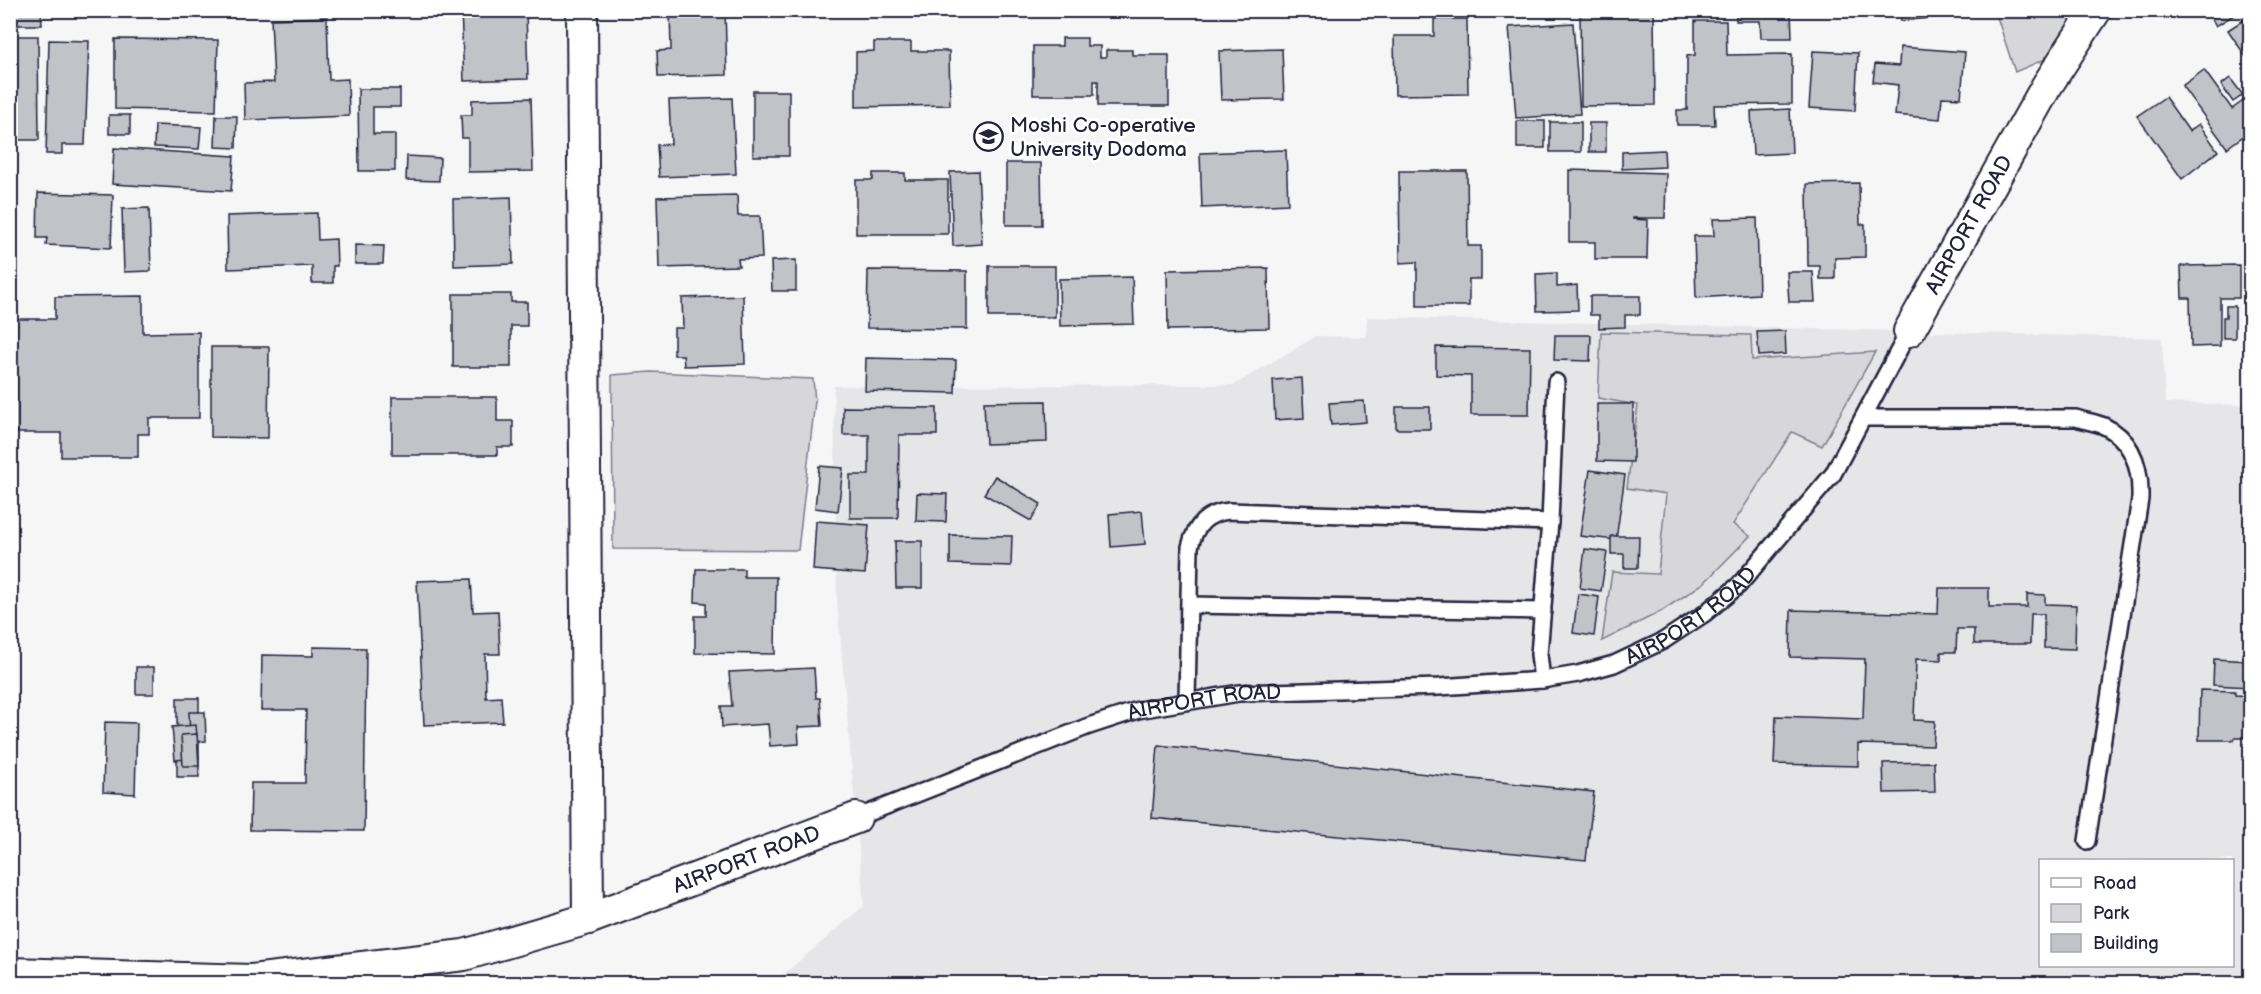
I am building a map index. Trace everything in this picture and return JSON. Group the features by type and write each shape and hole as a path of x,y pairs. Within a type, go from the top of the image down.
{"street":[{"path":"582,10 588,920"},
{"name":"AIRPORT ROAD","path":"1909,331 2046,87 2096,10"},
{"name":"AIRPORT ROAD","path":"10,973 252,980 464,955 588,920 856,818"}],"lane":[{"name":"AIRPORT ROAD","path":"856,818 1089,726 1138,710 1239,693 1439,687 1542,680 1578,674 1614,664 1663,640 1704,614 1739,585 1833,474 1909,331"},
{"path":"1542,680 1539,654 1550,522 1556,382"},
{"path":"1863,418 2076,418 2104,426 2123,440 2134,455 2141,476 2140,499 2087,841"},
{"path":"1187,701 1190,547 1192,536 1198,525 1207,517 1218,512 1230,511 1550,522"},
{"path":"1190,605 1543,611"}],"shaded area":[{"path":"1367,317 2162,338 2165,403 2250,405 2250,983 772,984 864,906 837,601 834,386 1234,385 1316,336 1366,337"}],"green space":[{"path":"1995,11 2080,11 2050,57 2015,72"},
{"path":"1601,332 1751,335 1752,360 1875,352 1822,446 1792,432 1733,524 1750,536 1704,583 1660,612 1602,641 1612,572 1658,574 1666,494 1627,488 1638,405 1598,398"},
{"path":"651,372 813,379 815,401 798,550 613,549 612,375"}],"building":[{"path":"14,10 41,10 42,25 14,25"},
{"path":"461,10 526,10 528,79 464,81"},
{"path":"670,10 725,10 727,75 658,77 657,51 671,50"},
{"path":"1580,10 1654,10 1655,105 1581,106"},
{"path":"1736,10 1791,10 1792,38 1761,38 1760,21 1736,21"},
{"path":"1900,10 1937,10 1938,17 1901,21"},
{"path":"2207,10 2242,10 2216,26"},
{"path":"327,17 329,80 348,79 349,116 245,120 244,83 274,82 271,19"},
{"path":"2248,17 2250,20 2250,63 2228,30"},
{"path":"1434,19 1467,19 1468,94 1395,95 1394,36 1434,36"},
{"path":"1695,21 1726,21 1727,55 1792,54 1792,104 1714,105 1715,125 1677,125 1677,110 1687,110 1687,56 1695,55"},
{"path":"1573,23 1580,114 1516,118 1509,27"},
{"path":"14,36 38,36 39,140 14,140"},
{"path":"1062,38 1087,38 1087,46 1100,46 1100,57 1106,57 1106,50 1132,50 1132,55 1169,55 1169,106 1098,106 1098,81 1094,81 1094,95 1033,95 1033,46 1062,46"},
{"path":"115,39 218,40 216,111 115,109"},
{"path":"49,40 89,41 85,145 62,145 62,154 46,154"},
{"path":"874,42 911,42 911,51 949,51 950,105 856,107 856,52 874,51"},
{"path":"1900,47 1965,52 1961,98 1942,97 1940,119 1895,115 1898,85 1873,82 1875,64 1899,66"},
{"path":"1282,49 1284,99 1221,100 1219,51"},
{"path":"1813,51 1858,53 1855,111 1809,108"},
{"path":"2204,70 2232,109 2243,101 2250,112 2250,131 2227,148 2182,86"},
{"path":"2230,78 2243,95 2233,102 2221,85"},
{"path":"358,89 400,89 400,107 373,107 373,134 395,134 395,171 359,171"},
{"path":"753,91 789,91 789,156 753,156"},
{"path":"2165,97 2189,131 2199,124 2218,151 2182,179 2137,116"},
{"path":"531,98 533,171 468,172 468,138 462,138 461,115 472,115 472,100"},
{"path":"732,98 736,174 659,177 657,145 671,144 669,100"},
{"path":"1790,109 1792,153 1753,155 1751,111"},
{"path":"109,115 130,115 130,134 109,134"},
{"path":"216,116 237,116 236,148 215,147"},
{"path":"1517,121 1545,121 1545,148 1517,148"},
{"path":"1550,122 1581,122 1581,152 1550,152"},
{"path":"1589,123 1606,123 1606,152 1589,152"},
{"path":"155,125 201,127 199,149 154,147"},
{"path":"114,148 234,156 231,191 112,184"},
{"path":"1286,150 1288,204 1202,208 1200,153"},
{"path":"1664,150 1665,167 1622,169 1622,152"},
{"path":"407,156 440,158 439,181 406,180"},
{"path":"1006,163 1041,163 1042,225 1006,225"},
{"path":"1569,170 1666,173 1665,218 1633,218 1648,220 1647,259 1595,259 1595,242 1569,242"},
{"path":"978,171 982,244 953,246 950,172"},
{"path":"1399,171 1467,171 1468,246 1481,246 1481,279 1469,279 1469,306 1417,306 1417,262 1400,263"},
{"path":"873,173 905,173 905,180 948,180 948,234 856,234 856,180 873,180"},
{"path":"1859,183 1860,224 1865,224 1865,257 1835,258 1835,279 1820,279 1820,266 1808,266 1807,184"},
{"path":"38,193 113,195 111,248 46,245 47,238 37,238"},
{"path":"737,195 738,216 760,216 762,258 738,259 739,266 659,268 657,197"},
{"path":"511,197 513,264 454,266 453,199"},
{"path":"149,208 151,271 124,272 122,209"},
{"path":"317,213 318,240 336,239 337,266 333,266 333,283 312,283 312,266 228,269 227,216"},
{"path":"1757,218 1759,294 1696,298 1694,236 1714,236 1713,219"},
{"path":"355,245 384,246 383,264 355,264"},
{"path":"2247,258 2250,258 2250,336 2245,336"},
{"path":"796,260 796,291 772,291 771,261"},
{"path":"2239,265 2239,298 2220,298 2220,346 2191,347 2190,298 2182,298 2181,266"},
{"path":"989,266 1055,266 1055,317 989,317"},
{"path":"1268,268 1269,328 1168,330 1167,270"},
{"path":"868,270 967,271 967,329 867,328"},
{"path":"1787,272 1813,272 1815,302 1789,302"},
{"path":"1557,273 1557,287 1577,285 1578,310 1537,311 1536,274"},
{"path":"1132,277 1134,324 1060,326 1059,279"},
{"path":"453,294 511,294 511,302 527,302 527,326 511,326 511,367 453,367"},
{"path":"143,296 143,333 199,332 199,418 149,418 149,434 138,434 138,457 61,457 61,433 13,433 13,417 10,417 10,332 15,332 15,319 55,319 55,297"},
{"path":"743,296 745,364 684,366 683,355 674,355 674,328 683,328 682,298"},
{"path":"1590,296 1640,296 1640,315 1625,315 1625,327 1599,328 1599,315 1590,315"},
{"path":"2226,306 2235,306 2235,338 2223,338 2223,317 2226,317"},
{"path":"1785,331 1786,354 1759,356 1757,332"},
{"path":"1555,335 1591,335 1590,361 1554,360"},
{"path":"211,347 269,347 268,438 211,437"},
{"path":"1436,347 1530,348 1529,415 1471,415 1471,376 1436,375"},
{"path":"866,358 956,360 955,393 865,391"},
{"path":"1302,378 1304,418 1275,420 1273,380"},
{"path":"392,397 497,397 497,421 513,421 513,447 497,447 497,455 392,455"},
{"path":"1046,401 1047,442 986,444 984,402"},
{"path":"1364,401 1366,422 1331,425 1329,403"},
{"path":"1597,404 1633,404 1633,462 1597,461"},
{"path":"843,407 937,408 937,435 899,435 898,518 850,518 850,475 869,475 869,435 843,435"},
{"path":"1396,407 1430,407 1430,429 1396,429"},
{"path":"819,466 843,468 838,511 815,508"},
{"path":"1590,470 1625,475 1616,540 1580,536"},
{"path":"995,476 1041,504 1031,521 984,494"},
{"path":"917,493 947,494 946,522 916,521"},
{"path":"1142,511 1145,544 1111,547 1109,514"},
{"path":"816,521 869,525 865,574 813,570"},
{"path":"950,535 1012,536 1011,566 950,564"},
{"path":"1611,536 1639,536 1638,568 1624,568 1624,554 1611,554"},
{"path":"895,541 922,541 922,588 896,588"},
{"path":"1585,549 1607,552 1601,591 1580,588"},
{"path":"696,569 744,569 744,577 776,577 775,654 695,653 695,616 706,616 706,603 695,602"},
{"path":"471,579 473,612 498,611 500,654 485,654 486,698 501,697 503,722 424,725 417,581"},
{"path":"1939,588 1989,588 1989,607 2027,607 2027,594 2045,595 2045,604 2076,605 2075,649 2044,648 2044,614 2031,614 2030,644 1974,644 1974,629 1957,629 1956,652 1941,652 1941,660 1916,659 1914,720 1935,721 1933,746 1858,744 1858,766 1774,764 1776,716 1863,719 1865,659 1790,657 1791,610 1938,614"},
{"path":"1578,594 1599,597 1594,636 1573,633"},
{"path":"313,647 366,648 364,831 250,830 251,783 305,783 306,710 261,710 262,655 313,656"},
{"path":"2214,659 2250,661 2250,687 2213,685"},
{"path":"136,667 154,667 154,694 136,694"},
{"path":"814,668 816,698 820,698 822,726 798,727 799,744 770,746 768,724 722,727 721,706 732,706 729,672"},
{"path":"2200,690 2235,691 2235,695 2250,696 2249,738 2199,740"},
{"path":"177,698 199,698 199,777 177,777"},
{"path":"189,712 205,712 206,741 190,742"},
{"path":"105,722 137,723 135,794 103,792"},
{"path":"196,725 199,758 175,760 172,727"},
{"path":"197,734 199,766 183,766 181,735"},
{"path":"1158,745 1594,792 1586,860 1152,818"},
{"path":"1934,762 1935,792 1884,793 1883,763"}],"place":[{"name":"Moshi Co-operative University Dodoma","path":"989,137"}]}
